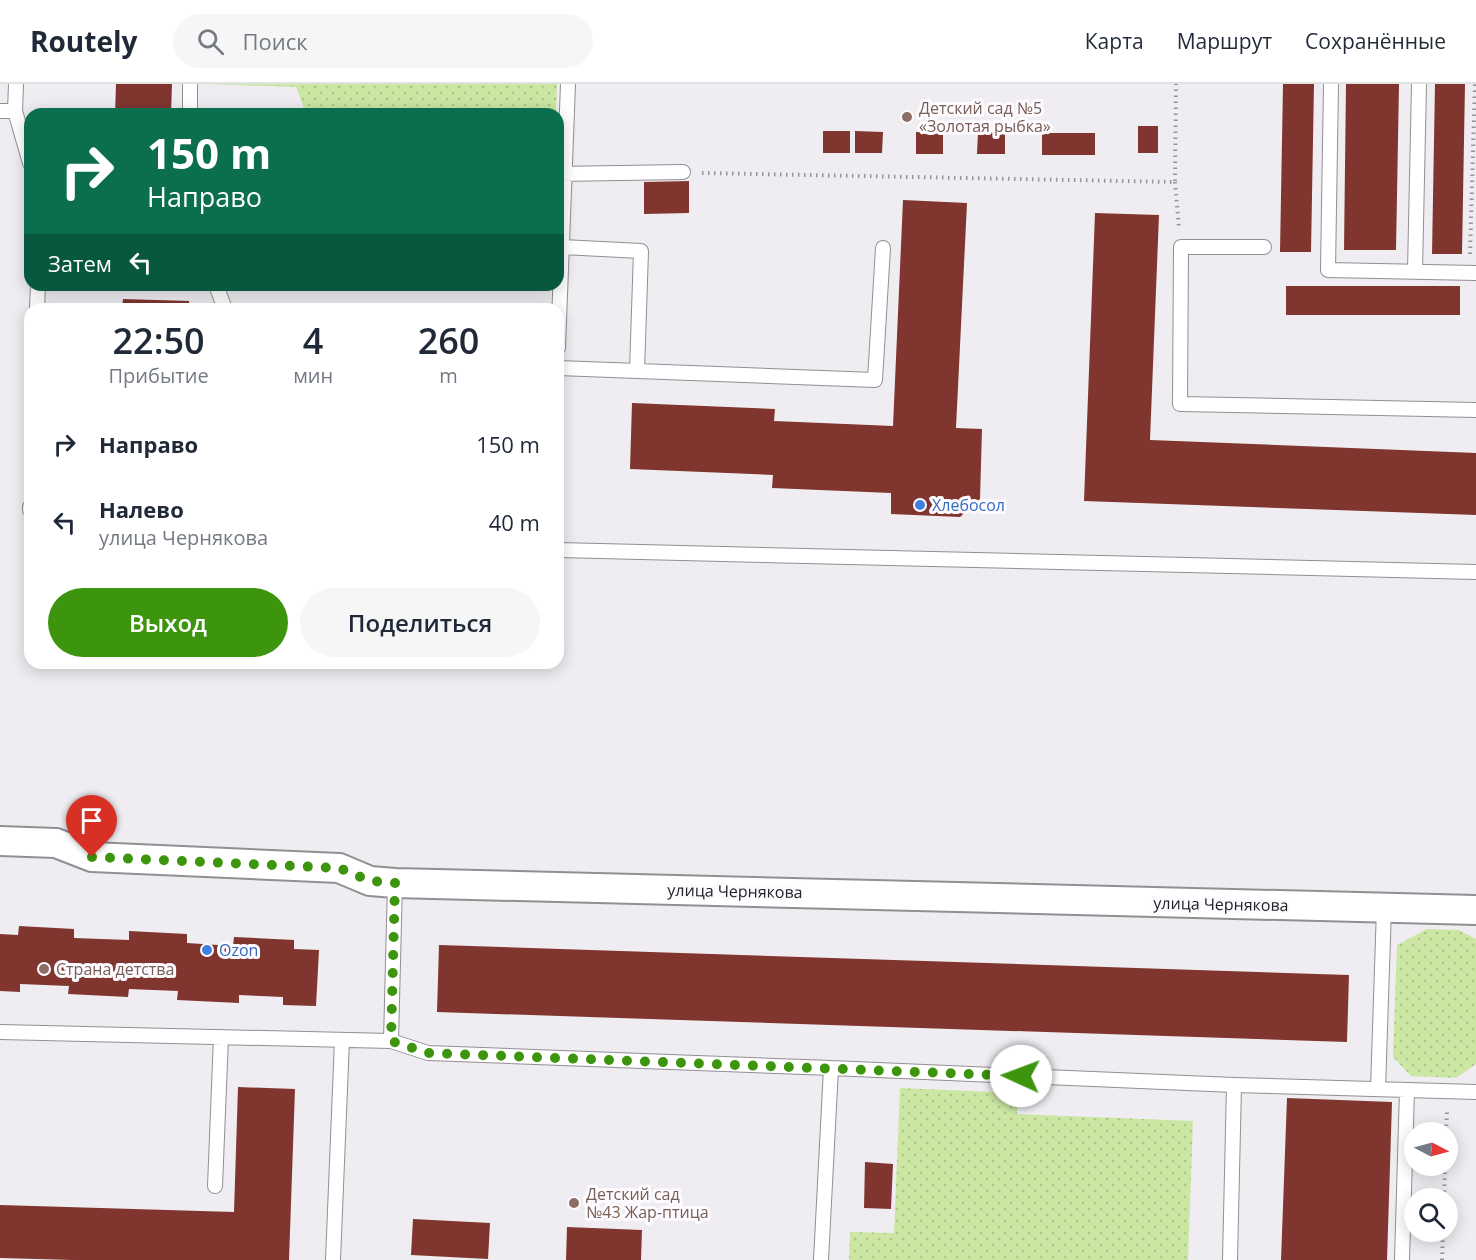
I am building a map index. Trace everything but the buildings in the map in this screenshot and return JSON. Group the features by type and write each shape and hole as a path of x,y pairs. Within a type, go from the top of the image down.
{"street":[{"name":"улица Чернякова","path":"0,841 56,843 92,857 339,868 370,881 395,883 1476,910"}],"lane":[{"path":"16,84 15,111 24,142"},
{"path":"190,84 190,108"},
{"path":"564,135 568,84"},
{"path":"1331,84 1328,270 1473,273"},
{"path":"1415,271 1419,84"},
{"path":"0,111 15,111"},
{"path":"564,174 684,172"},
{"path":"564,247 641,251 637,371"},
{"path":"1264,247 1181,247 1180,404 1476,410"},
{"path":"564,368 875,380 883,248"},
{"path":"564,550 1476,572"},
{"path":"391,1041 395,883"},
{"path":"1378,1089 1384,908"},
{"path":"0,1032 391,1041 428,1053 1234,1085 1476,1092"},
{"path":"215,1186 221,1037"},
{"path":"333,1260 342,1040"},
{"path":"821,1260 831,1068"},
{"path":"1230,1260 1234,1085"},
{"path":"1402,1260 1407,1090"}],"path":[{"path":"1176,84 1175,182 1181,247"},
{"path":"1473,273 1474,84"},
{"path":"684,172 1175,182"},
{"path":"1442,1260 1443,1242"}],"green space":[{"path":"206,84 557,84 556,108 304,108 296,87"},
{"path":"1427,929 1459,930 1476,939 1476,1064 1456,1078 1411,1076 1393,1057 1397,945"},
{"path":"900,1088 1017,1093 1017,1114 1193,1121 1188,1260 849,1260 850,1232 894,1233"}],"place":[{"name":"Детский сад №5 «Золотая рыбка»","path":"907,117"},
{"name":"Хлебосол","path":"920,505"},
{"name":"Ozon","path":"207,950"},
{"name":"Страна детства","path":"44,969"},
{"name":"Детский сад №43 Жар-птица","path":"574,1203"}],"route":[{"path":"92,857 339,868 370,881 395,883 391,1041 428,1053 1021,1076"}]}
